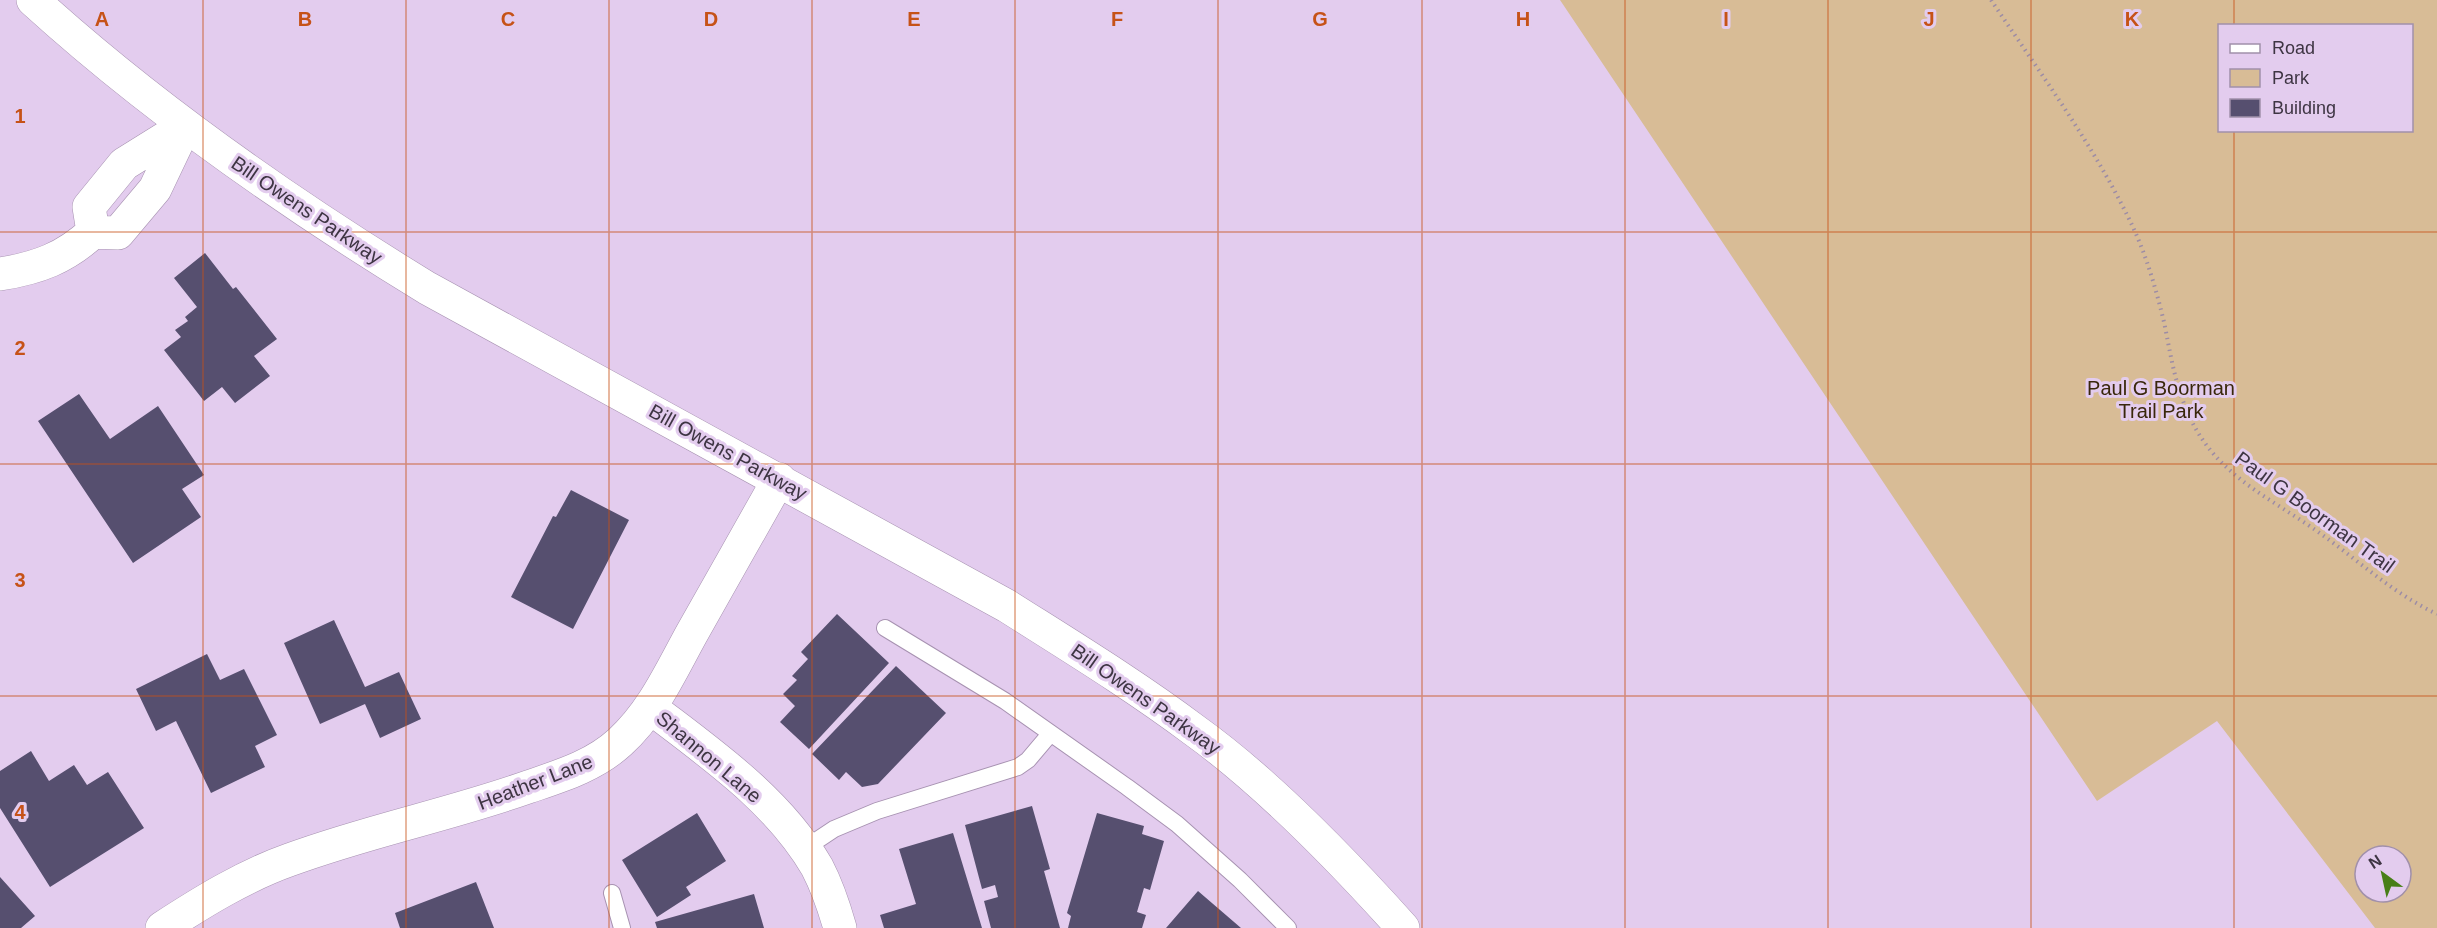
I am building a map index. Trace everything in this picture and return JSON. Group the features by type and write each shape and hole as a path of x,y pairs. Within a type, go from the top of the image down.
{"main road":[{"name":"Bill Owens Parkway","path":"33,0 110,68 252,175 427,288 1007,606 1081,652 1195,730 1264,788 1360,881 1403,928"},
{"path":"0,274 31,268 76,248 93,232 89,207 124,164 185,126"},
{"name":"Heather Lane","path":"162,928 204,917 256,873 289,860 477,805 569,773 596,760 618,744 651,708 778,479"},
{"name":"Shannon Lane","path":"651,708 724,764 747,784 787,826 817,867 840,928"}],"lane":[{"path":"885,628 1005,701 1177,824 1240,880 1288,928"},
{"path":"804,849 834,829 877,811 1018,767 1028,760 1050,734"},
{"path":"612,893 622,928"}],"path":[{"name":"Paul G Boorman Trail","path":"1991,0 2079,130 2107,176 2132,226 2163,321 2176,380 2186,409 2203,440 2222,464 2244,484 2321,534 2372,574 2437,614"}],"green space":[{"name":"Paul G Boorman Trail Park","path":"1560,0 2437,0 2437,928 2375,928 2357,904 2413,904 2413,844 2353,844 2353,899 2217,721 2097,801"}],"building":[{"path":"205,253 233,289 236,287 277,339 254,356 270,376 235,403 222,387 204,401 164,350 181,337 175,330 188,321 185,317 197,307 174,278"},
{"path":"79,394 110,439 158,406 204,475 182,489 201,517 133,563 38,421"},
{"path":"571,490 629,520 573,629 511,597 553,516 556,517"},
{"path":"837,614 889,663 809,749 780,722 795,706 783,694 797,680 792,676 808,659 801,652"},
{"path":"334,620 365,687 399,672 421,719 380,738 365,704 320,724 284,643"},
{"path":"207,654 220,680 244,669 277,735 255,746 265,767 211,793 176,721 156,731 136,689"},
{"path":"896,666 946,713 878,784 862,787 846,772 839,780 812,754"},
{"path":"31,751 49,781 74,765 87,785 108,772 144,828 50,887 0,808 0,771"},
{"path":"1032,806 1050,869 1044,871 1060,928 991,928 984,901 998,897 995,885 982,889 965,825"},
{"path":"697,813 726,861 686,887 691,895 657,917 622,860"},
{"path":"1097,813 1144,826 1142,834 1164,841 1150,890 1144,888 1137,912 1146,915 1142,928 1068,928 1071,916 1067,913"},
{"path":"953,833 982,928 884,928 880,915 916,904 899,849"},
{"path":"0,877 35,916 21,928 0,928"},
{"path":"476,882 494,928 400,928 395,913"},
{"path":"1198,891 1241,928 1166,928"},
{"path":"754,894 764,928 657,928 655,922"}]}
